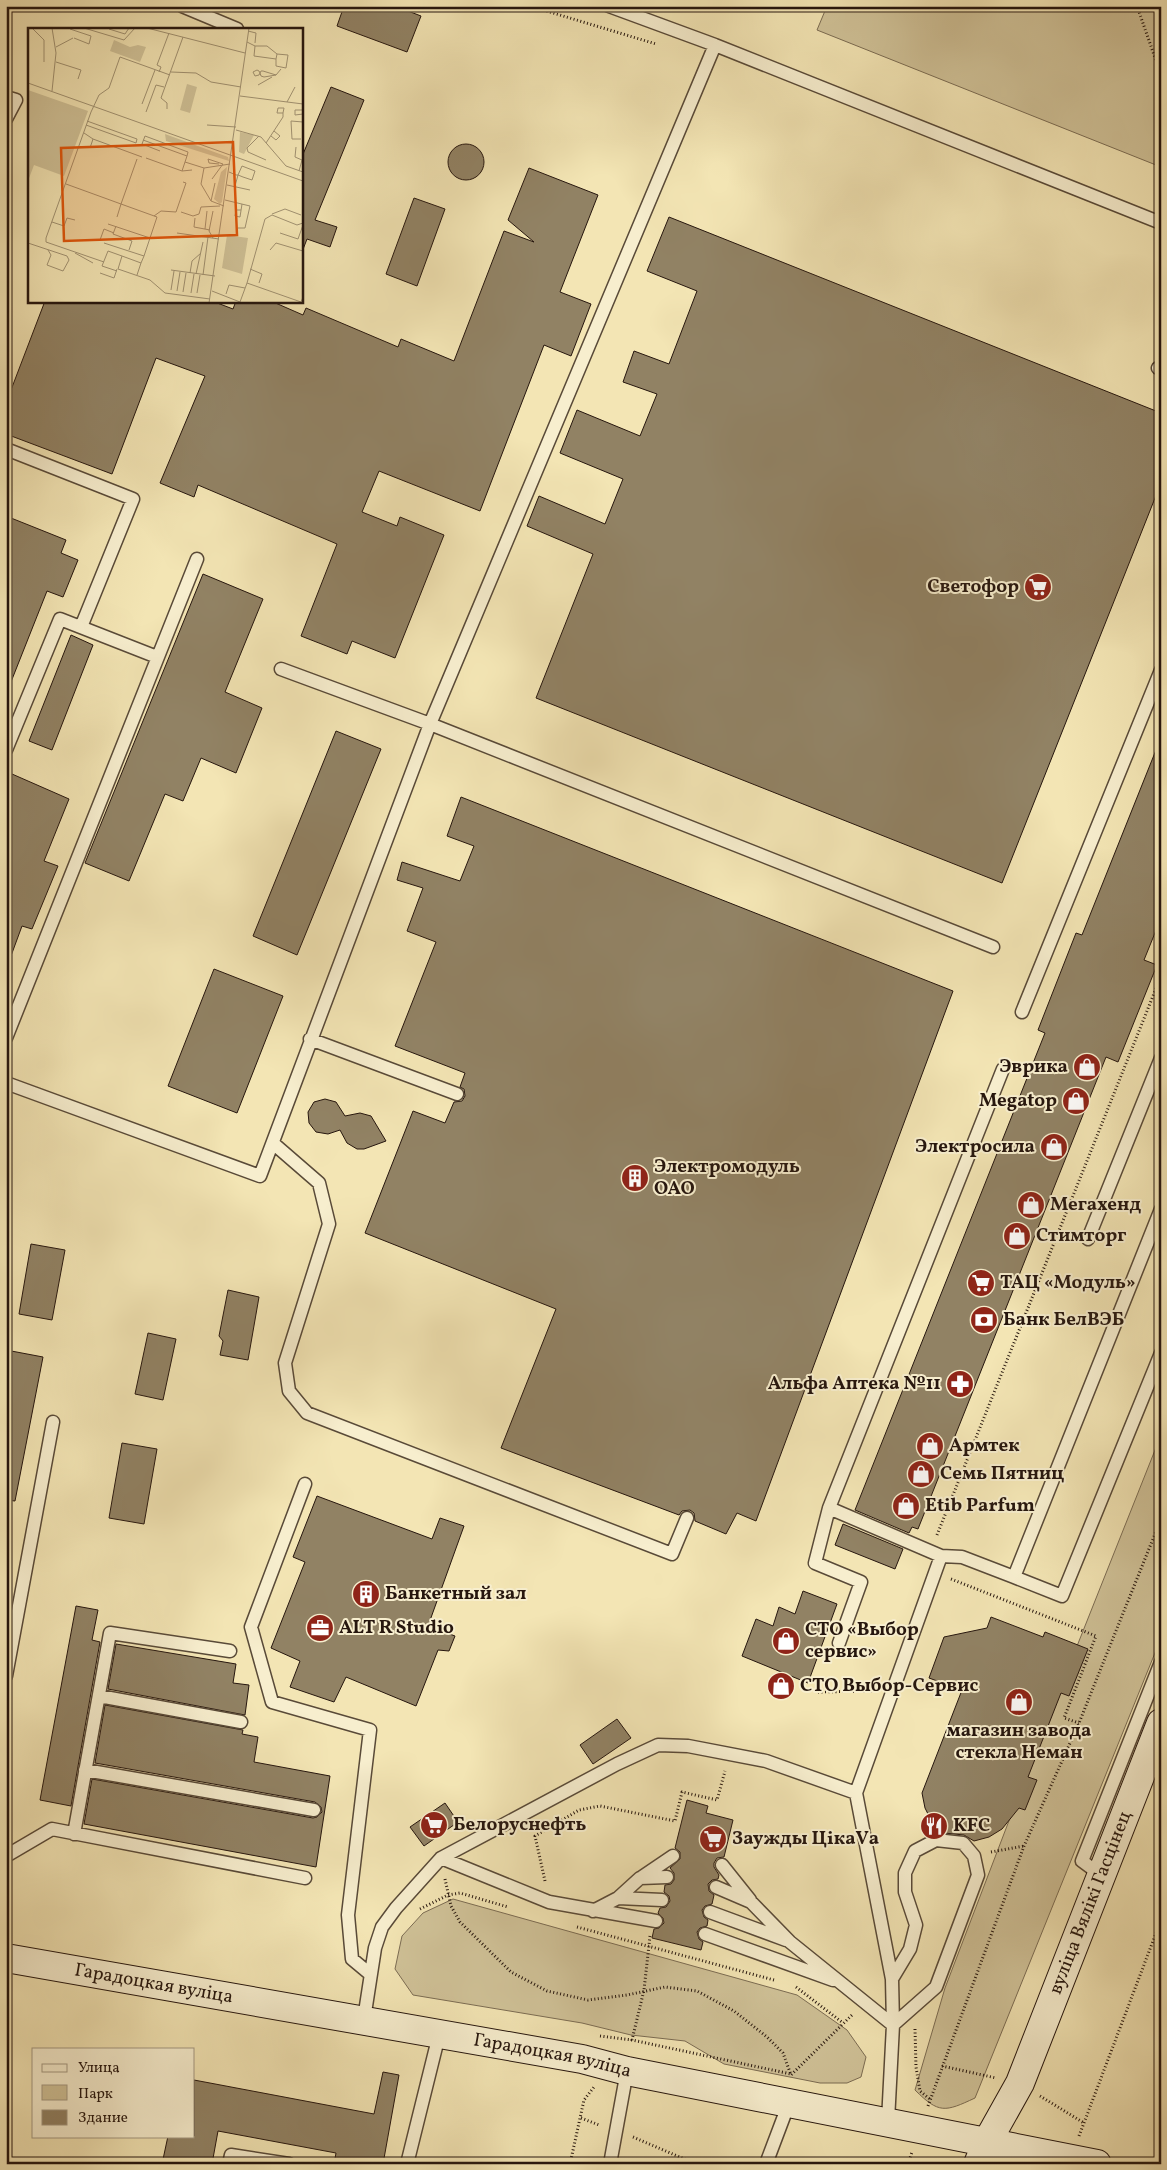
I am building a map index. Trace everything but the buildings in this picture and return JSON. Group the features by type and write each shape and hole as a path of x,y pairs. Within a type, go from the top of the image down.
{"street":[{"name":"вуліца Вялікі Гасцінец","path":"993,2154 1161,1723"},
{"name":"Гарадоцкая вуліца","path":"6,1958 364,2019 439,2035 619,2068 921,2128 993,2154 1070,2159 1097,2164"}],"lane":[{"path":"182,6 235,28"},
{"path":"608,6 715,44 1161,223"},
{"path":"6,1083 260,1176 274,1144 310,1039 430,724 715,44"},
{"path":"6,97 16,100 6,119"},
{"path":"6,449 133,499 81,627"},
{"path":"6,1038 156,657 197,559"},
{"path":"6,750 60,619 156,657"},
{"path":"281,669 430,724 993,947"},
{"path":"1022,1012 1161,670"},
{"path":"310,1039 457,1094"},
{"path":"1088,1239 1161,1058"},
{"path":"839,1643 861,1582 816,1563 829,1508 1003,1069"},
{"path":"274,1144 319,1183 329,1224 285,1363 289,1391 307,1414 672,1554 687,1518"},
{"path":"1014,1577 1161,1208"},
{"path":"829,1508 936,1554 962,1557 1062,1596 1161,1352"},
{"path":"6,1676 54,1422"},
{"path":"305,1484 251,1627 272,1702 370,1730 348,1915 352,1959 370,1974"},
{"path":"888,2122 893,2025 892,1979 856,1793 936,1554"},
{"path":"74,1834 110,1633 230,1651"},
{"path":"1101,1875 1082,1861 1161,1662"},
{"path":"99,1696 241,1722"},
{"path":"364,2019 375,1948 382,1927 396,1908 441,1858 617,1764 658,1745 688,1746 766,1761 856,1793"},
{"path":"84,1770 314,1810"},
{"path":"6,1856 52,1829 305,1878"},
{"path":"892,1979 910,1949 916,1925 905,1892 905,1873 915,1851 936,1840 963,1843 974,1856 978,1875 936,1987 893,2025"},
{"path":"593,1911 618,1898 640,1878 673,1856"},
{"path":"441,1858 549,1902 653,1921"},
{"path":"722,1865 751,1902 790,1942 893,2025"},
{"path":"640,1878 667,1877"},
{"path":"716,1887 751,1902"},
{"path":"618,1898 662,1900"},
{"path":"710,1912 790,1942"},
{"path":"705,1934 844,1984"},
{"path":"407,2164 439,2035"},
{"path":"610,2164 616,2130 619,2068"},
{"path":"766,2164 789,2103"},
{"path":"229,2164 231,2155 289,2164"}],"path":[{"path":"1137,6 1161,75"},
{"path":"936,1554 1161,976"},
{"path":"908,2164 942,2066 1024,1846 1079,1723 1161,1519"},
{"path":"949,1578 1096,1636 1064,1718 1079,1723"},
{"path":"818,1692 877,1691 874,1699"},
{"path":"549,1902 535,1836 579,1810 600,1806 675,1822 682,1792 717,1800 729,1754"},
{"path":"974,1856 1024,1846"},
{"path":"441,1858 448,1895 460,1922 511,1972 547,1991 588,2000 627,1995 665,1987 697,1991 734,2011 767,2037 783,2053 792,2075"},
{"path":"418,1911 448,1895 460,1893 517,1910"},
{"path":"1070,2159 1161,1920"},
{"path":"653,1921 644,1990 632,2040 792,2075"},
{"path":"572,1926 783,1982"},
{"path":"792,1984 843,2023"},
{"path":"792,2075 866,2002"},
{"path":"914,2006 916,2067 920,2091 931,2100"},
{"path":"942,2066 1019,2085 1084,2123"},
{"path":"570,2164 584,2100 619,2068"},
{"path":"581,2118 616,2130 696,2164"}],"green space":[{"path":"827,6 1161,6 1161,167 817,30"},
{"path":"1161,1435 1161,1638 975,2098 949,2108 937,2107 915,2090 945,1988 1046,1724"},
{"path":"453,1899 797,1995 847,2030 866,2057 861,2077 847,2083 820,2083 724,2064 685,2041 631,2035 582,2023 413,1995 395,1969 402,1936 423,1913"}],"place":[{"name":"Светофор","path":"1038,587"},
{"name":"Эврика","path":"1087,1067"},
{"name":"Megatop","path":"1076,1101"},
{"name":"Электросила","path":"1054,1147"},
{"name":"Электромодуль ОАО","path":"635,1178"},
{"name":"Мегахенд","path":"1031,1205"},
{"name":"Стимторг","path":"1017,1236"},
{"name":"ТАЦ «Модуль»","path":"981,1283"},
{"name":"Банк БелВЭБ","path":"984,1320"},
{"name":"Альфа Аптека №11","path":"960,1384"},
{"name":"Армтек","path":"930,1446"},
{"name":"Семь Пятниц","path":"921,1474"},
{"name":"Etib Parfum","path":"906,1506"},
{"name":"Банкетный зал","path":"366,1594"},
{"name":"ALT R Studio","path":"320,1628"},
{"name":"СТО «Выбор сервис»","path":"786,1641"},
{"name":"СТО Выбор-Сервис","path":"781,1686"},
{"name":"магазин завода стекла Неман","path":"1019,1702"},
{"name":"Белоруснефть","path":"434,1825"},
{"name":"KFC","path":"934,1826"},
{"name":"Заужды ЦікаVа","path":"713,1839"}]}
